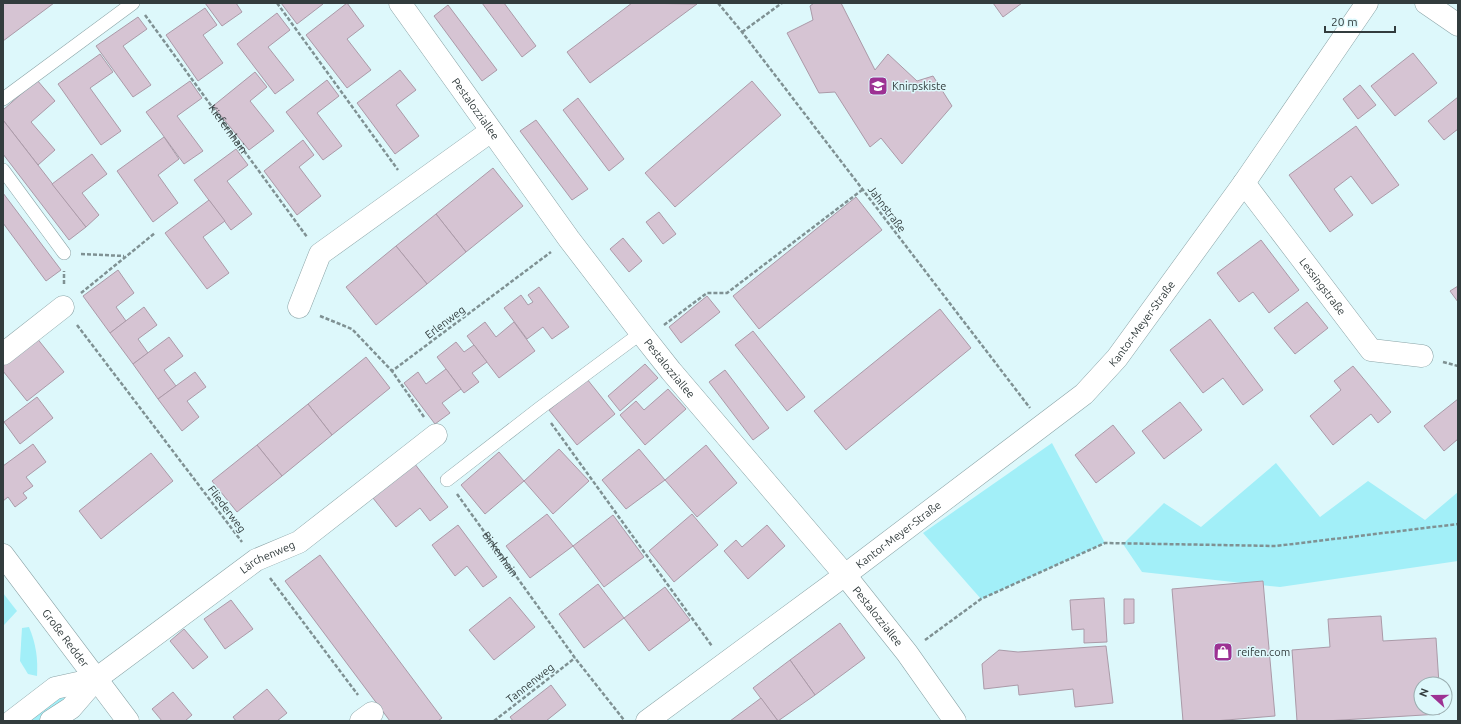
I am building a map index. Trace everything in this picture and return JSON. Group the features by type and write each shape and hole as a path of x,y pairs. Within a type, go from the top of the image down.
{"street":[{"name":"Pestalozziallee","path":"400,3 569,239 641,334 845,575 906,653 955,721"},
{"name":"Kantor-Meyer-Straße","path":"845,575 1084,394 1118,358 1244,183 1367,3"},
{"path":"1426,3 1458,25"},
{"path":"299,307 320,254 491,131"},
{"name":"Lessingstraße","path":"1244,183 1371,350 1422,356"},
{"path":"3,354 63,307"},
{"name":"Lärchenweg","path":"51,721 71,708 96,679 256,560 299,542 436,434"},
{"name":"Große Redder","path":"3,554 128,721"},
{"path":"647,721 845,575"},
{"name":"Lärchenweg","path":"12,721 55,688 96,679"}],"lane":[{"path":"3,99 137,6"},
{"path":"3,170 64,253"},
{"path":"447,480 540,408 641,334"}],"path":[{"path":"277,3 411,188"},
{"name":"Jahnstraße","path":"718,3 742,32 1042,425"},
{"path":"742,32 782,3"},
{"name":"Kiefernhain","path":"137,6 320,254"},
{"path":"641,334 658,329 707,293 727,293 862,190"},
{"path":"63,307 155,233"},
{"name":"Erlenweg","path":"392,371 569,239"},
{"path":"63,307 64,253 125,256"},
{"name":"Fliederweg","path":"63,307 256,560 366,717"},
{"path":"299,307 352,329 392,371 436,434"},
{"path":"540,408 725,663"},
{"name":"Birkenhain","path":"447,480 575,658 625,721"},
{"path":"906,653 981,599 1105,543 1276,546 1458,524"},
{"name":"Tannenweg","path":"494,721 575,658"}],"shaded area":[{"path":"1052,443 1105,543 981,599 923,533"},
{"path":"1276,463 1320,517 1368,481 1425,520 1458,492 1458,561 1280,587 1142,572 1123,544 1164,503 1201,527"},
{"path":"3,593 17,611 4,625 3,624"},
{"path":"29,627 36,651 37,676 28,674 20,661 22,628"},
{"path":"70,688 74,694 38,721 25,721"}],"building":[{"path":"3,3 54,3 3,41"},
{"path":"205,3 236,3 242,12 222,26"},
{"path":"281,3 322,3 323,4 297,24"},
{"path":"347,3 364,26 347,39 371,70 347,88 306,35"},
{"path":"482,3 504,3 536,46 522,57"},
{"path":"632,3 697,4 590,83 567,52"},
{"name":"Knirpskiste","path":"814,3 841,3 875,70 888,54 917,81 933,76 952,106 902,164 881,138 870,147 835,92 819,93 787,33 813,20 810,6"},
{"path":"993,3 1022,3 1003,17"},
{"path":"448,5 497,70 482,81 434,16"},
{"path":"205,8 217,25 203,35 223,63 198,81 166,35"},
{"path":"277,13 290,30 268,47 294,80 275,94 237,44"},
{"path":"138,17 147,29 123,46 151,85 133,97 96,46"},
{"path":"1413,53 1437,83 1395,116 1371,86"},
{"path":"100,54 113,72 90,88 121,131 101,145 58,84"},
{"path":"400,70 416,90 396,105 419,136 395,154 357,103"},
{"path":"255,72 267,87 250,101 274,131 249,150 213,106"},
{"path":"37,80 55,101 31,122 55,150 38,165 3,120 3,110"},
{"path":"327,80 339,96 317,113 342,146 323,160 286,112"},
{"path":"190,81 202,98 177,116 203,151 184,164 146,112"},
{"path":"752,81 781,115 675,207 645,173"},
{"path":"1360,85 1376,105 1358,119 1343,99"},
{"path":"1458,97 1458,129 1444,140 1428,121"},
{"path":"578,98 624,159 609,171 563,110"},
{"path":"3,120 86,227 69,240 3,154"},
{"path":"536,120 588,189 572,200 520,131"},
{"path":"1356,126 1399,185 1372,204 1351,176 1334,189 1353,215 1330,232 1289,175"},
{"path":"164,137 179,159 158,175 178,203 153,222 117,171"},
{"path":"303,140 314,155 299,167 321,196 297,215 264,171"},
{"path":"236,149 248,165 227,181 252,214 231,230 194,180"},
{"path":"92,154 107,174 82,193 99,215 86,227 52,184"},
{"path":"493,168 523,206 466,252 436,214"},
{"path":"3,193 61,270 46,281 3,223"},
{"path":"856,197 882,230 759,329 733,296"},
{"path":"209,200 225,221 203,237 229,273 207,289 165,233"},
{"path":"659,212 676,234 663,244 646,222"},
{"path":"436,214 466,252 427,284 396,246"},
{"path":"623,238 642,261 629,272 610,249"},
{"path":"1261,240 1299,290 1269,313 1253,292 1239,302 1217,273"},
{"path":"396,246 427,284 376,325 346,287"},
{"path":"118,270 134,293 116,307 126,321 110,333 83,296"},
{"path":"1458,286 1458,302 1450,291"},
{"path":"539,287 569,327 552,339 543,327 527,339 504,308 521,295 528,305 533,302 528,295"},
{"path":"707,296 720,312 681,343 669,327"},
{"path":"1307,302 1328,328 1295,354 1274,328"},
{"path":"144,307 157,325 138,339 148,353 133,364 110,333"},
{"path":"940,309 971,348 846,450 814,411"},
{"path":"1210,319 1263,390 1243,405 1223,378 1203,393 1170,350"},
{"path":"485,322 496,337 514,322 535,351 499,378 467,336"},
{"path":"753,331 805,397 787,411 735,345"},
{"path":"36,337 64,372 27,401 3,371 3,363"},
{"path":"169,337 183,356 164,370 176,386 158,399 133,364"},
{"path":"456,342 464,352 474,345 487,362 472,373 479,382 464,393 437,357"},
{"path":"366,357 390,388 332,435 308,404"},
{"path":"645,364 658,378 620,411 608,396"},
{"path":"1353,366 1391,412 1378,423 1371,414 1333,445 1310,416 1341,390 1334,381"},
{"path":"446,369 461,389 442,403 450,413 435,424 404,383 418,372 426,384"},
{"path":"725,370 769,428 753,440 709,382"},
{"path":"195,372 206,387 187,401 199,417 182,431 158,399"},
{"path":"587,379 615,414 577,445 549,410"},
{"path":"668,389 686,409 645,445 620,415 636,401 644,410"},
{"path":"37,397 53,418 20,444 4,422"},
{"path":"1458,399 1458,439 1444,451 1424,426"},
{"path":"1180,402 1202,430 1164,459 1142,431"},
{"path":"308,404 332,435 282,476 257,445"},
{"path":"1113,425 1135,453 1096,483 1075,455"},
{"path":"33,444 46,462 26,477 33,486 23,493 27,498 15,507 8,497 3,501 3,466"},
{"path":"257,445 282,476 237,512 212,481"},
{"path":"706,445 737,483 697,517 665,480"},
{"path":"559,449 589,481 553,514 524,481"},
{"path":"639,449 665,480 626,509 602,480"},
{"path":"499,452 524,481 485,514 461,485"},
{"path":"151,453 173,481 101,539 79,511"},
{"path":"411,459 448,507 430,521 420,508 396,527 369,493"},
{"path":"547,514 573,546 530,578 506,546"},
{"path":"692,514 718,545 674,582 649,551"},
{"path":"613,515 644,557 604,587 573,546"},
{"path":"458,525 497,577 483,587 467,566 455,576 432,545"},
{"path":"767,525 785,546 748,579 724,551 736,540 742,547"},
{"path":"320,555 442,718 438,721 390,721 285,581"},
{"name":"reifen.com","path":"1263,581 1275,716 1214,721 1183,721 1172,589"},
{"path":"598,584 624,618 584,648 559,614"},
{"path":"665,587 690,620 649,651 624,618"},
{"path":"510,597 535,627 494,660 469,630"},
{"path":"1104,598 1107,642 1084,643 1084,629 1072,630 1070,600"},
{"path":"1124,599 1134,599 1134,623 1124,624"},
{"path":"231,600 253,629 225,649 204,619"},
{"path":"1381,616 1383,641 1436,638 1438,676 1413,676 1413,716 1325,721 1297,721 1292,650 1330,647 1328,619"},
{"path":"840,623 865,658 815,695 790,660"},
{"path":"184,629 208,657 193,669 170,641"},
{"path":"1106,646 1113,703 1075,707 1073,689 1019,695 1018,685 984,689 982,664 999,650 1018,652"},
{"path":"790,660 815,695 778,721 753,688"},
{"path":"551,685 566,705 546,721 513,721 510,717"},
{"path":"267,689 287,713 277,721 236,721 233,717"},
{"path":"173,692 192,715 185,721 162,721 152,709"},
{"path":"761,698 778,721 730,721"}],"place":[{"name":"Knirpskiste","path":"878,86"},
{"name":"reifen.com","path":"1223,652"}]}
